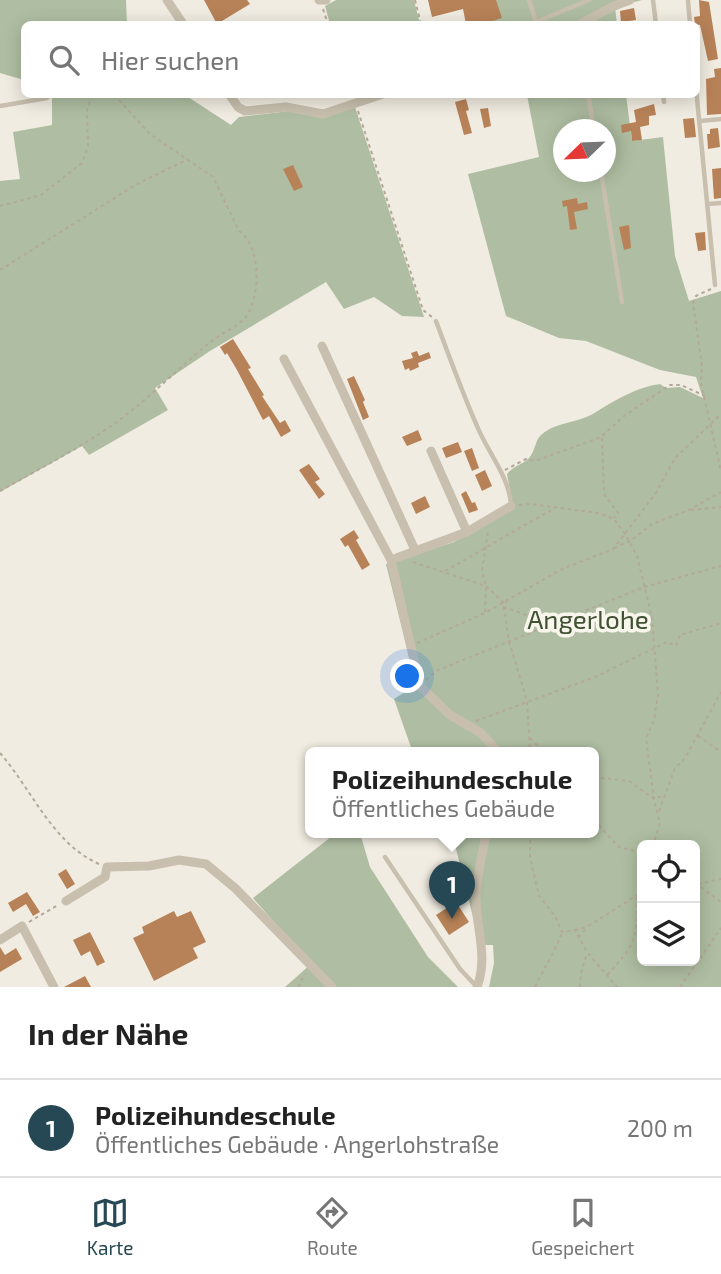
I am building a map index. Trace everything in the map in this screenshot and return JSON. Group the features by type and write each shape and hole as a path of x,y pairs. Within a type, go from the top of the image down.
{"street":[{"path":"167,0 181,21"},
{"path":"585,21 612,3 630,0"},
{"path":"232,98 245,111 286,107 323,114 371,98"},
{"path":"322,346 415,550"},
{"path":"284,359 395,559 410,647 420,686 450,715 481,733 494,747"},
{"path":"431,451 467,532"},
{"path":"395,559 467,532 511,506"},
{"path":"477,987 482,973 483,957 476,894 485,838"},
{"path":"66,901 105,877 107,867 149,866 179,860 206,864 235,888 332,987"},
{"path":"0,940 22,926 54,987"}],"lane":[{"path":"529,0 536,21"},
{"path":"542,21 589,0"},
{"path":"653,0 656,21"},
{"path":"688,0 690,21"},
{"path":"0,106 47,98"},
{"path":"589,98 592,119"},
{"path":"664,98 664,102"},
{"path":"697,98 715,285"},
{"path":"700,121 721,119"},
{"path":"603,182 622,302"},
{"path":"708,204 721,203"},
{"path":"712,245 721,244"},
{"path":"436,321 478,429 501,472 511,506"},
{"path":"385,857 460,969 477,987"}],"path":[{"path":"323,0 322,7 327,21"},
{"path":"415,0 421,21"},
{"path":"0,205 41,195 82,163 88,146 88,110 91,98"},
{"path":"0,491 112,425 215,338 244,319 253,304 257,273 253,245 239,232 213,177 150,134 115,98"},
{"path":"356,103 423,310 436,321"},
{"path":"0,270 137,184 188,159"},
{"path":"715,285 696,296 694,303 702,366 701,383 721,471"},
{"path":"501,472 526,459 535,461 601,437 624,416 670,385 681,385 705,396"},
{"path":"613,549 656,493 676,458 721,414"},
{"path":"601,437 604,494 618,513 614,519"},
{"path":"410,647 485,613 560,570 630,541 652,524 689,510 721,492"},
{"path":"511,506 530,504 598,513 614,519 630,541 652,617 657,695 654,720 646,738 660,823 655,840"},
{"path":"689,510 721,507"},
{"path":"444,572 554,508"},
{"path":"485,613 486,586 482,572 488,527 496,515"},
{"path":"395,559 486,586 503,602 509,641 527,701 530,747"},
{"path":"420,686 436,671 644,587 721,566"},
{"path":"504,607 508,599"},
{"path":"504,607 552,624"},
{"path":"465,725 595,677 667,642 676,646 680,635 721,623"},
{"path":"659,813 675,768 685,758 720,694"},
{"path":"697,735 721,752"},
{"path":"529,737 539,747"},
{"path":"0,753 61,838 83,857 107,867"},
{"path":"599,778 629,781 654,799"},
{"path":"654,799 664,796"},
{"path":"599,825 619,847 637,852"},
{"path":"530,838 530,857 539,896 555,916 562,932 555,953 547,962 535,987"},
{"path":"700,883 721,879"},
{"path":"700,887 721,902"},
{"path":"578,937 587,927 637,895"},
{"path":"22,926 66,901"},
{"path":"606,976 629,953 637,931 638,903"},
{"path":"562,932 587,927"},
{"path":"680,987 721,928"},
{"path":"575,930 587,952 617,987"},
{"path":"580,987 587,952"},
{"path":"298,987 311,964"}],"green space":[{"path":"0,0 126,0 127,21 21,21 21,79 0,73"},
{"path":"336,0 414,0 419,21 329,21 325,6"},
{"path":"485,0 642,0 615,7 617,21 489,21"},
{"path":"52,98 190,98 231,125 239,117 290,111 324,118 355,107 424,317 402,316 374,297 344,309 326,282 210,351 155,388 168,410 89,455 82,446 0,492 0,181 20,179 13,132 52,125"},
{"name":"Angerlohe","path":"528,98 626,98 632,141 663,137 675,256 689,301 721,291 721,987 489,987 494,963 493,945 485,945 475,925 453,838 599,838 599,747 411,747 394,699 416,685 386,564 454,542 513,507 507,474 529,458 539,437 547,430 590,416 626,395 660,384 666,388 680,387 703,398 696,377 660,370 586,341 559,338 506,316 468,174 539,157"},
{"path":"330,838 361,838 370,867 428,957 458,987 285,987 311,964 253,898"}],"building":[{"path":"204,0 247,0 250,4 222,21 215,21"},
{"path":"428,0 496,0 502,18 492,21 465,21 463,9 432,17"},
{"path":"699,0 709,2 718,59 708,61 700,21 695,21 694,17 700,16"},
{"path":"634,8 636,20 621,21 620,11"},
{"path":"721,68 721,114 707,115 706,79 715,77 714,69"},
{"path":"466,99 472,133 464,135 455,102"},
{"path":"654,104 656,115 649,116 649,125 640,127 642,140 632,141 631,131 622,133 621,125 636,122 634,110"},
{"path":"488,108 491,126 484,128 480,109"},
{"path":"694,118 696,137 685,138 683,119"},
{"path":"718,128 720,147 708,149 707,134 710,134 710,129"},
{"path":"293,165 303,187 294,191 283,169"},
{"path":"721,168 721,198 714,199 712,169"},
{"path":"577,198 578,204 587,202 588,209 574,212 577,229 570,230 567,206 563,207 562,201"},
{"path":"629,225 631,248 624,250 619,227"},
{"path":"705,232 706,250 698,251 695,233"},
{"path":"233,339 251,368 248,369 264,395 262,396 280,423 285,420 291,431 281,437 269,416 263,420 227,353 225,355 220,347"},
{"path":"417,351 419,356 429,352 431,358 418,363 419,367 405,370 402,361 413,358 411,353"},
{"path":"354,376 369,417 363,420 347,379"},
{"path":"418,430 422,440 407,446 402,437"},
{"path":"458,442 462,452 446,458 442,448"},
{"path":"472,448 479,468 472,471 464,451"},
{"path":"309,464 320,479 315,482 325,494 319,499 299,470"},
{"path":"485,470 492,486 482,491 475,475"},
{"path":"466,491 478,510 469,513 461,494"},
{"path":"425,496 430,507 416,514 411,503"},
{"path":"354,530 359,538 356,540 370,565 362,570 348,545 345,547 340,539"},
{"path":"66,869 75,884 67,889 58,874"},
{"path":"27,892 40,912 33,916 26,904 13,912 8,903"},
{"path":"456,902 469,922 449,935 436,915"},
{"path":"174,911 177,917 191,911 206,942 193,948 198,958 154,981 133,938 144,933 142,927"},
{"path":"90,932 105,962 97,966 90,951 81,956 73,940"},
{"path":"0,947 5,955 16,948 22,959 0,972"},
{"path":"85,976 91,987 64,987"}],"place":[{"name":"Polizeihundeschule","path":"452,919"}]}
